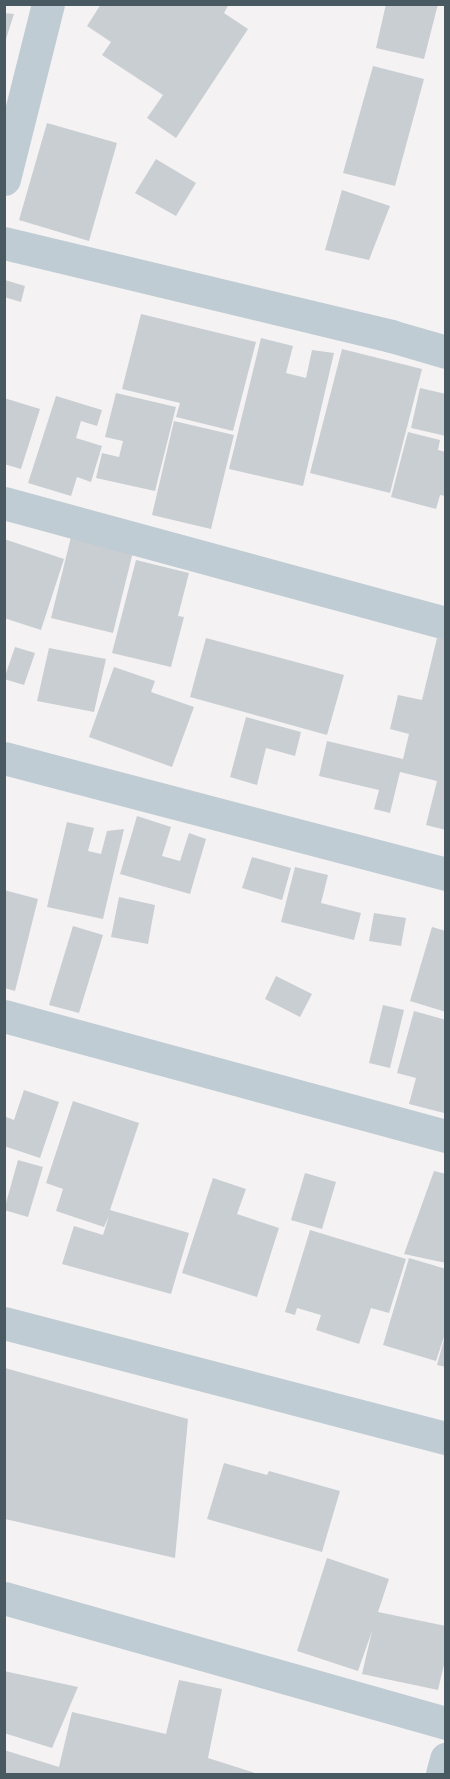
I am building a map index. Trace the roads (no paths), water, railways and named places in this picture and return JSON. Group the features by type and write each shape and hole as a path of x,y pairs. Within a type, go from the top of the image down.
{"street":[{"path":"4,179 48,4"},
{"path":"4,243 391,336 446,352"},
{"path":"4,503 446,623"},
{"path":"4,758 446,874"},
{"path":"4,1016 446,1136"},
{"path":"4,1323 446,1438"},
{"path":"4,1598 446,1723"},
{"path":"442,1774 446,1759"}]}
